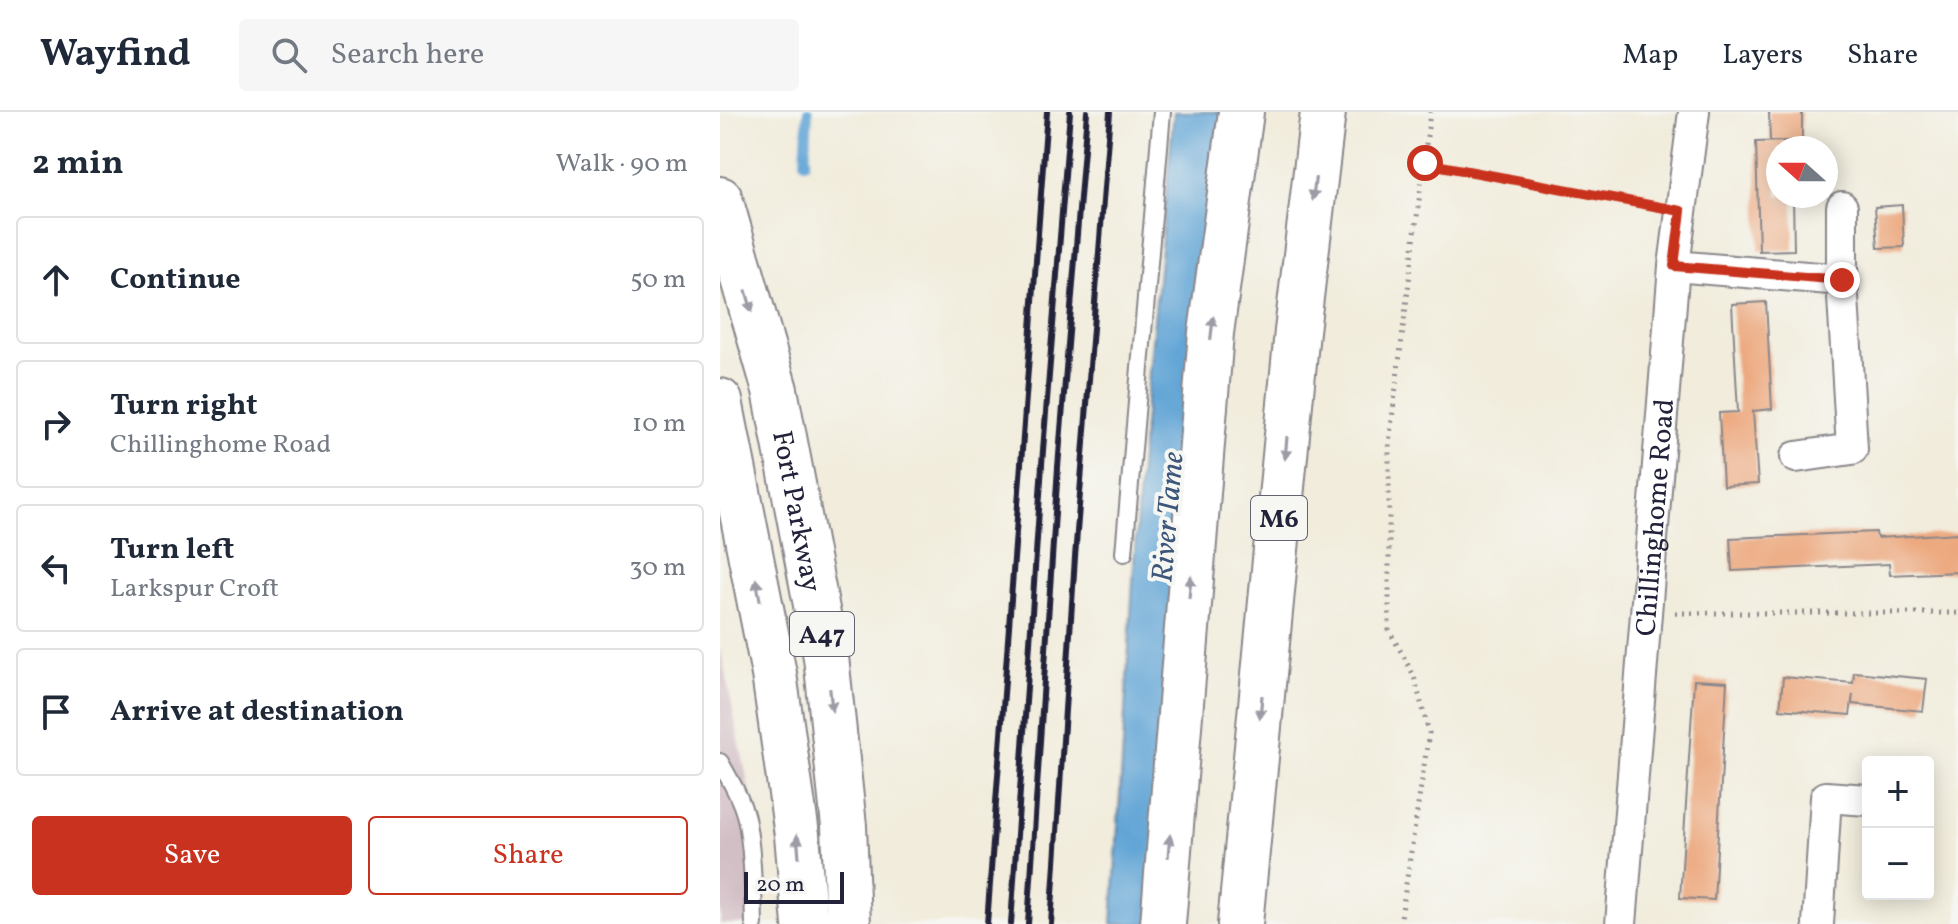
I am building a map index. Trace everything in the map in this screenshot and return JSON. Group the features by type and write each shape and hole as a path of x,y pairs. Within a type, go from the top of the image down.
{"main road":[{"path":"1163,924 1211,333 1241,112"},
{"name":"M6","path":"1240,924 1297,331 1323,112"},
{"name":"Fort Parkway","path":"720,199 775,390 826,657 844,826 848,924"},
{"name":"Fort Parkway","path":"720,401 774,674 797,835 805,924"}],"street":[{"name":"Chillinghome Road","path":"1621,924 1674,266 1694,112"},
{"path":"1796,457 1852,449 1842,280 1842,207"},
{"path":"1674,266 1842,280"},
{"path":"1818,924 1826,797 1862,800"}],"lane":[{"path":"1124,553 1162,112"},
{"path":"720,762 746,817 754,924"}],"path":[{"path":"1400,924 1429,733 1414,676 1389,630 1389,443 1430,112"},
{"path":"1425,163 1681,211"},
{"path":"1646,613 1958,613"}],"shaded area":[{"path":"720,647 760,842 753,924 720,924"}],"water":[{"name":"River Tame","path":"1174,112 1251,112 1151,924 1112,924 1140,466"}],"building":[{"path":"1769,112 1802,112 1802,136 1770,136"},
{"path":"1756,142 1766,142 1766,208 1793,208 1794,250 1759,251"},
{"path":"1902,205 1904,247 1878,248 1875,207"},
{"path":"1766,302 1772,409 1753,411 1758,484 1723,486 1719,413 1738,412 1732,304"},
{"path":"1876,532 1877,538 1958,533 1958,572 1890,575 1889,564 1732,571 1730,538"},
{"path":"1854,672 1927,679 1923,711 1852,704 1853,694 1850,715 1780,709 1783,677 1853,683"},
{"path":"1694,680 1727,682 1714,900 1680,898"}],"waterway":[{"path":"805,162 808,112"}],"railway":[{"path":"987,924 1047,112"},
{"path":"1011,924 1043,450 1070,112"},
{"path":"1028,924 1058,467 1087,112"},
{"path":"1051,924 1075,557 1110,112"}],"route":[{"path":"1425,163 1681,211 1674,266 1842,280"}]}
